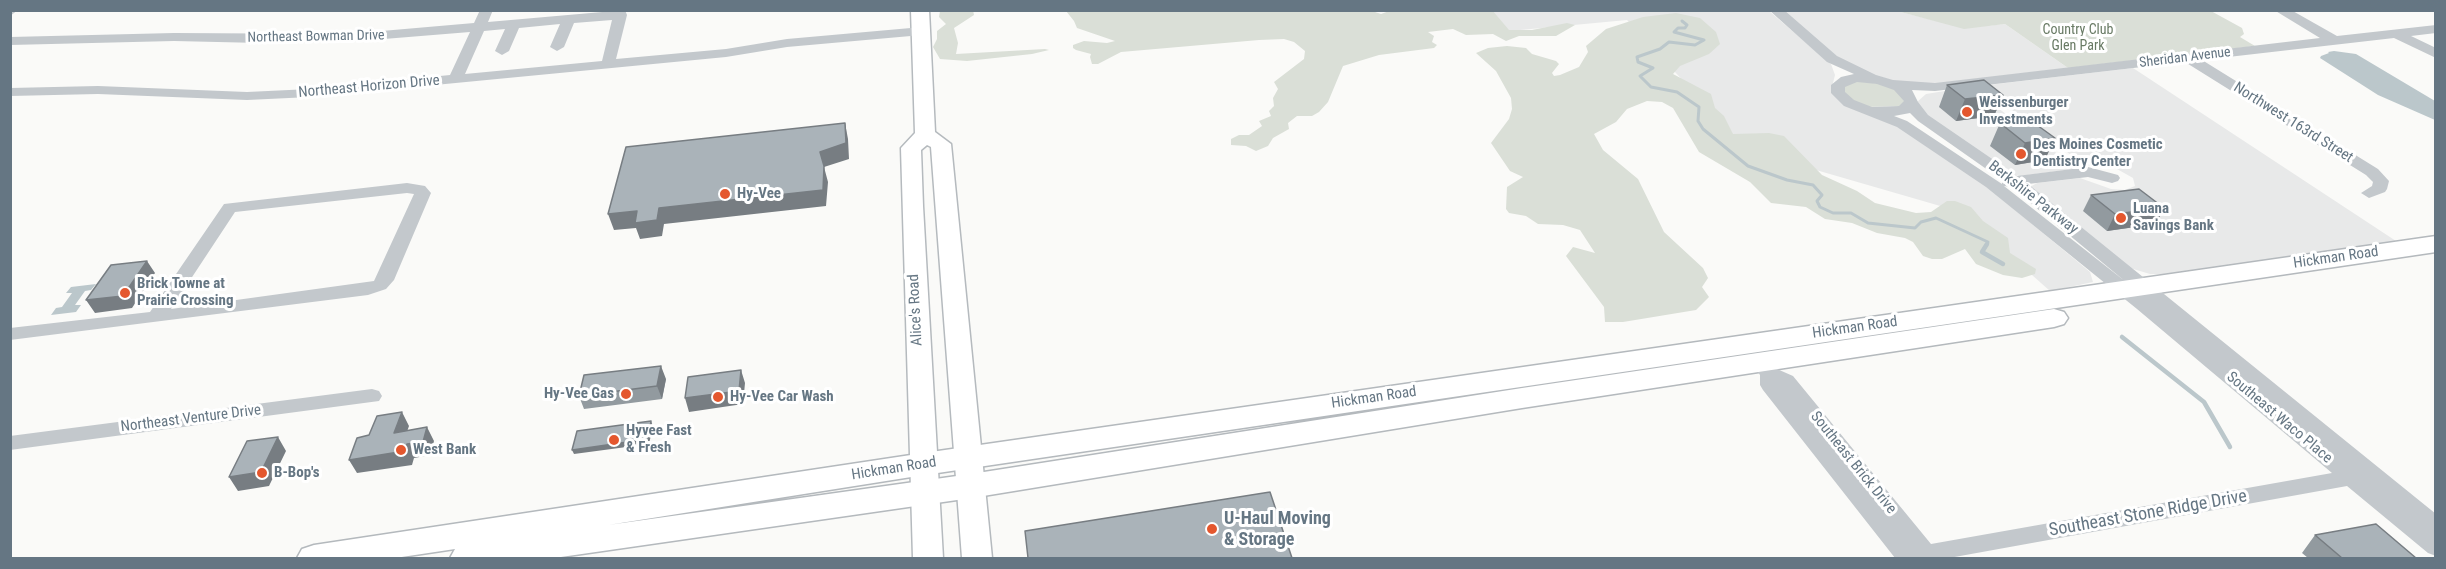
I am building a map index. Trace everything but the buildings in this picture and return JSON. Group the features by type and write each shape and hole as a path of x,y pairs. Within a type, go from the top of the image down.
{"highway":[{"name":"Hickman Road","path":"969,472 1276,439 1762,360 2436,244"},
{"name":"Hickman Road","path":"314,558 969,472 1762,360 1947,315 2436,262"},
{"name":"Hickman Road","path":"468,558 924,478"}],"main road":[{"path":"920,10 925,135 941,144 977,558"},
{"name":"Alice's Road","path":"925,135 911,148 928,558"}],"street":[{"path":"455,79 487,10"},
{"path":"1775,10 1833,59 1885,81"},
{"path":"2280,10 2335,41"},
{"path":"608,64 619,13"},
{"name":"Northeast Bowman Drive","path":"10,41 174,37 309,39 568,20 619,13"},
{"path":"557,47 568,20"},
{"path":"502,51 514,24"},
{"name":"Sheridan Avenue","path":"1885,81 1935,87 2436,29"},
{"path":"2415,32 2436,42"},
{"path":"2397,34 2436,54"},
{"name":"Northeast Horizon Drive","path":"10,92 98,90 247,96 310,93 726,53 779,53 922,35"},
{"name":"Northwest 163rd Street","path":"2188,58 2372,172 2381,181 2379,189 2369,193"},
{"path":"1833,59 1840,84 1857,78 1885,81"},
{"name":"Berkshire Parkway","path":"1885,81 1906,92 1923,118 2015,182 2146,295"},
{"name":"Berkshire Parkway","path":"1840,84 1838,93 1843,99 1908,127 1992,184 2146,295"},
{"name":"Sheridan Avenue","path":"1874,111 1901,111 1916,95 1935,87"},
{"path":"1992,184 2088,172 2112,178"},
{"path":"10,334 156,317 368,290 380,285 385,279 423,193 419,189 406,188 230,208 156,317"},
{"name":"Southeast Waco Place","path":"2146,295 2361,475 2436,547"},
{"name":"Southeast Brick Drive","path":"1762,360 1786,381 1921,557"},
{"name":"Northeast Venture Drive","path":"10,443 372,396"},
{"name":"Southeast Waco Place","path":"2361,475 2436,527"},
{"name":"Southeast Stone Ridge Drive","path":"1921,557 2361,475"}],"shaded area":[{"path":"1480,11 1769,11 1831,64 1835,75 1832,87 1883,117 1984,184 2090,272 2093,282 2050,291 1961,212 1747,150 1627,20 1499,32"},
{"path":"1781,11 1897,11 1964,28 2005,24 2068,68 1931,84 1899,82 1866,73 1845,63"},
{"path":"2334,51 2356,54 2435,101 2435,120 2378,95 2320,58"},
{"path":"2133,68 2396,241 2164,274 2150,274 2130,268 2030,187 2037,183 2080,178 2111,189 2125,190 2135,186 2133,178 2117,169 2084,165 1986,90 1988,85"},
{"path":"1964,88 1976,91 2072,165 2073,169 2020,176 2011,174 1930,120 1917,102 1926,94"},
{"path":"96,284 91,290 85,291 75,305 81,305 76,312 51,315 56,308 62,307 72,293 66,293 71,287"}],"green space":[{"path":"973,10 974,15 954,28 958,43 956,54 1049,50 967,61 940,59 933,47 937,39 937,31 946,24 939,17 940,11"},
{"path":"1369,10 1381,14 1392,10 1492,10 1509,30 1532,30 1567,23 1575,25 1556,36 1519,36 1506,41 1493,34 1466,35 1453,29 1428,32 1434,36 1432,42 1437,45 1434,48 1379,55 1343,66 1328,102 1319,112 1312,116 1297,116 1288,123 1289,129 1273,138 1268,146 1256,151 1246,146 1231,145 1231,139 1239,135 1249,135 1262,126 1259,121 1271,116 1269,111 1274,106 1273,98 1278,89 1274,82 1304,59 1305,51 1294,42 1284,39 1259,40 1121,52 1098,64 1092,64 1091,54 1076,50 1073,45 1084,41 1107,43 1115,41 1077,28 1066,11"},
{"name":"Country Club Glen Park","path":"1897,11 2211,11 2242,28 2244,34 2240,37 2255,46 2068,68 2005,24 1964,29"},
{"path":"1676,13 1700,18 1716,32 1720,44 1709,54 1680,66 1673,74 1711,94 1715,108 1724,116 1733,134 1769,133 1784,136 1822,175 1857,191 1875,203 1916,213 1931,212 1947,201 1955,201 1971,207 1983,221 2008,238 2010,253 2036,269 2035,274 2022,278 2003,275 1976,264 1965,249 1942,259 1932,259 1923,256 1913,242 1905,238 1877,233 1852,223 1825,219 1806,207 1771,203 1750,182 1699,152 1673,108 1662,102 1647,101 1627,109 1616,122 1594,134 1603,150 1638,179 1664,232 1703,268 1708,278 1702,287 1709,297 1696,310 1623,322 1605,322 1604,307 1566,256 1573,247 1595,253 1580,230 1563,225 1538,224 1526,216 1509,213 1506,209 1507,187 1523,177 1510,171 1491,143 1509,119 1512,109 1511,98 1496,71 1476,53 1488,48 1507,46 1526,48 1532,54 1556,61 1559,64 1552,73 1554,76 1560,75 1579,67 1588,52 1586,46 1606,29 1643,17"},
{"path":"1855,81 1890,85 1906,98 1902,106 1867,107 1845,96 1843,86"}],"waterway":[{"path":"1682,21 1687,25 1685,28 1678,28 1674,32 1704,40 1695,45 1669,42 1660,49 1637,57 1638,62 1653,68 1640,76 1651,87 1677,92 1699,107 1698,121 1703,129 1748,166 1787,180 1813,185 1822,195 1817,201 1820,207 1833,213 1851,213 1868,223 1915,228 1921,222 1936,218 1988,242 1987,244"},
{"path":"1987,244 1982,252 2003,264"},
{"path":"2122,337 2204,402 2230,447"}],"place":[{"name":"Weissenburger Investments","path":"1967,112"},
{"name":"Des Moines Cosmetic Dentistry Center","path":"2021,154"},
{"name":"Hy-Vee","path":"725,194"},
{"name":"Luana Savings Bank","path":"2121,218"},
{"name":"Brick Towne at Prairie Crossing","path":"125,293"},
{"name":"Hy-Vee Gas","path":"626,394"},
{"name":"Hy-Vee Car Wash","path":"718,397"},
{"name":"Hyvee Fast & Fresh","path":"614,440"},
{"name":"West Bank","path":"401,450"},
{"name":"B-Bop's","path":"262,473"},
{"name":"U-Haul Moving & Storage","path":"1212,529"}]}
